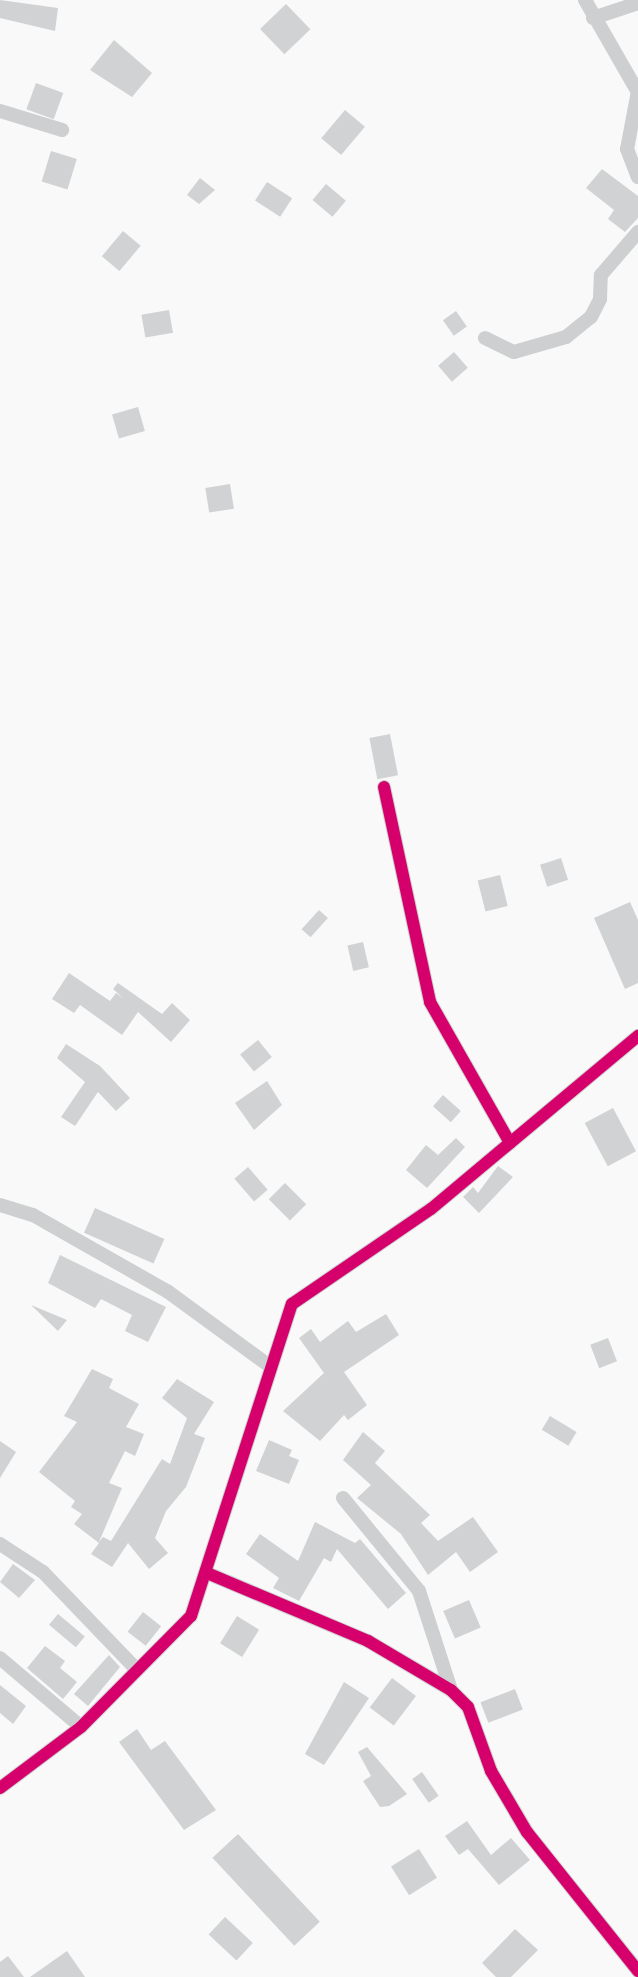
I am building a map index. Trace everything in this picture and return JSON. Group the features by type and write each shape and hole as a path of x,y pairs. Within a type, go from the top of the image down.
{"street":[{"path":"585,0 638,92 627,149 638,177"},
{"path":"593,18 638,3"},
{"path":"0,111 62,130"},
{"path":"485,338 514,352 566,337 591,317 600,299 601,275 638,232"},
{"path":"384,787 430,1002 510,1143"},
{"path":"0,1788 81,1727 191,1616 292,1304 431,1209 638,1038"},
{"path":"0,1205 33,1215 167,1291 271,1367"},
{"path":"343,1498 419,1591 451,1690"},
{"path":"0,1544 43,1572 136,1669"},
{"path":"207,1573 368,1641 451,1690 468,1707 491,1771 527,1832 638,1971"},
{"path":"0,1658 81,1727"}],"building":[{"path":"0,0 58,8 55,31 0,18"},
{"path":"286,4 310,29 284,54 260,29"},
{"path":"114,40 152,73 132,97 90,70"},
{"path":"36,83 63,93 54,119 26,109"},
{"path":"345,110 365,127 341,155 321,138"},
{"path":"51,151 77,159 67,189 42,182"},
{"path":"602,169 638,196 638,218 625,232 608,219 614,210 586,188"},
{"path":"200,178 215,190 199,204 187,195"},
{"path":"267,182 292,198 280,217 255,200"},
{"path":"326,184 346,201 332,217 313,200"},
{"path":"123,231 141,246 119,271 102,256"},
{"path":"169,310 173,333 145,338 141,315"},
{"path":"456,311 467,327 454,336 443,320"},
{"path":"454,352 468,368 452,382 438,366"},
{"path":"138,407 145,431 119,438 112,414"},
{"path":"230,484 234,509 209,513 205,488"},
{"path":"390,734 398,775 377,779 369,738"},
{"path":"561,858 568,880 547,887 540,865"},
{"path":"500,875 508,906 485,912 478,881"},
{"path":"630,902 638,920 638,983 625,989 594,918"},
{"path":"319,910 328,918 311,937 302,929"},
{"path":"363,942 369,967 353,971 347,946"},
{"path":"69,973 110,1001 116,993 124,999 113,989 118,983 162,1014 172,1003 190,1020 171,1042 138,1012 122,1035 80,1005 74,1013 52,999"},
{"path":"258,1040 272,1057 254,1072 240,1054"},
{"path":"66,1044 100,1066 130,1098 116,1111 98,1092 75,1126 61,1117 85,1082 57,1058"},
{"path":"267,1081 282,1105 254,1130 235,1103"},
{"path":"443,1095 461,1111 451,1122 433,1106"},
{"path":"613,1108 636,1151 608,1166 585,1123"},
{"path":"456,1138 465,1147 427,1188 406,1170 426,1145 438,1155"},
{"path":"498,1166 513,1177 479,1213 463,1197 473,1187 478,1193"},
{"path":"248,1167 268,1190 254,1201 234,1179"},
{"path":"285,1183 306,1204 290,1220 269,1199"},
{"path":"95,1208 164,1239 153,1264 84,1233"},
{"path":"60,1255 166,1307 148,1342 125,1331 132,1315 101,1299 95,1308 48,1283"},
{"path":"31,1305 67,1320 58,1331"},
{"path":"386,1314 399,1335 344,1372 367,1405 348,1420 344,1415 320,1441 283,1411 324,1373 299,1338 311,1329 320,1342 348,1321 356,1332"},
{"path":"608,1338 617,1361 599,1368 590,1345"},
{"path":"92,1369 113,1379 109,1388 139,1404 126,1427 144,1434 135,1456 125,1451 109,1483 122,1488 99,1542 103,1537 111,1541 162,1459 170,1464 187,1418 162,1398 177,1379 214,1402 194,1434 205,1438 186,1487 166,1511 155,1538 168,1553 149,1569 128,1543 112,1567 91,1554 99,1543 74,1524 82,1514 71,1507 75,1501 39,1472 77,1422 64,1416"},
{"path":"550,1416 577,1432 568,1446 542,1430"},
{"path":"363,1432 385,1451 375,1463 430,1515 421,1523 438,1541 473,1517 498,1552 470,1572 456,1552 428,1575 401,1534 357,1498 371,1485 343,1460"},
{"path":"269,1440 292,1450 289,1456 299,1460 289,1484 256,1471"},
{"path":"0,1441 16,1452 0,1478"},
{"path":"315,1522 355,1543 360,1539 406,1593 388,1609 337,1549 331,1562 324,1558 299,1601 273,1588 279,1578 246,1554 260,1534 298,1561"},
{"path":"13,1564 35,1580 19,1598 0,1582"},
{"path":"469,1600 481,1628 455,1639 443,1611"},
{"path":"143,1612 161,1626 146,1646 128,1632"},
{"path":"58,1614 85,1636 76,1647 49,1625"},
{"path":"237,1616 259,1630 242,1657 220,1643"},
{"path":"45,1646 65,1661 60,1668 77,1682 63,1699 27,1668"},
{"path":"109,1655 120,1667 88,1706 74,1694"},
{"path":"392,1678 416,1696 394,1726 370,1708"},
{"path":"344,1682 369,1698 324,1765 305,1754"},
{"path":"0,1685 26,1706 13,1724 0,1713"},
{"path":"515,1689 523,1710 488,1723 480,1702"},
{"path":"137,1729 151,1750 165,1741 216,1810 184,1830 119,1742"},
{"path":"367,1747 407,1794 389,1806 380,1807 363,1781 371,1776 358,1752"},
{"path":"422,1772 439,1796 429,1803 412,1779"},
{"path":"467,1821 491,1855 511,1838 530,1860 499,1885 468,1849 459,1855 445,1836"},
{"path":"238,1834 320,1922 294,1946 212,1858"},
{"path":"419,1849 437,1878 409,1895 391,1866"},
{"path":"225,1917 253,1943 236,1960 209,1935"},
{"path":"515,1929 538,1950 511,1977 496,1977 482,1963"},
{"path":"67,1951 85,1977 30,1977"},
{"path":"8,1956 24,1977 0,1977 0,1962"}],"cycle path":[{"path":"384,787 430,1002 510,1143"},
{"path":"0,1788 81,1727 191,1616 292,1304 431,1209 638,1036"},
{"path":"207,1573 368,1641 451,1690 468,1707 491,1771 527,1832 638,1971"}]}
